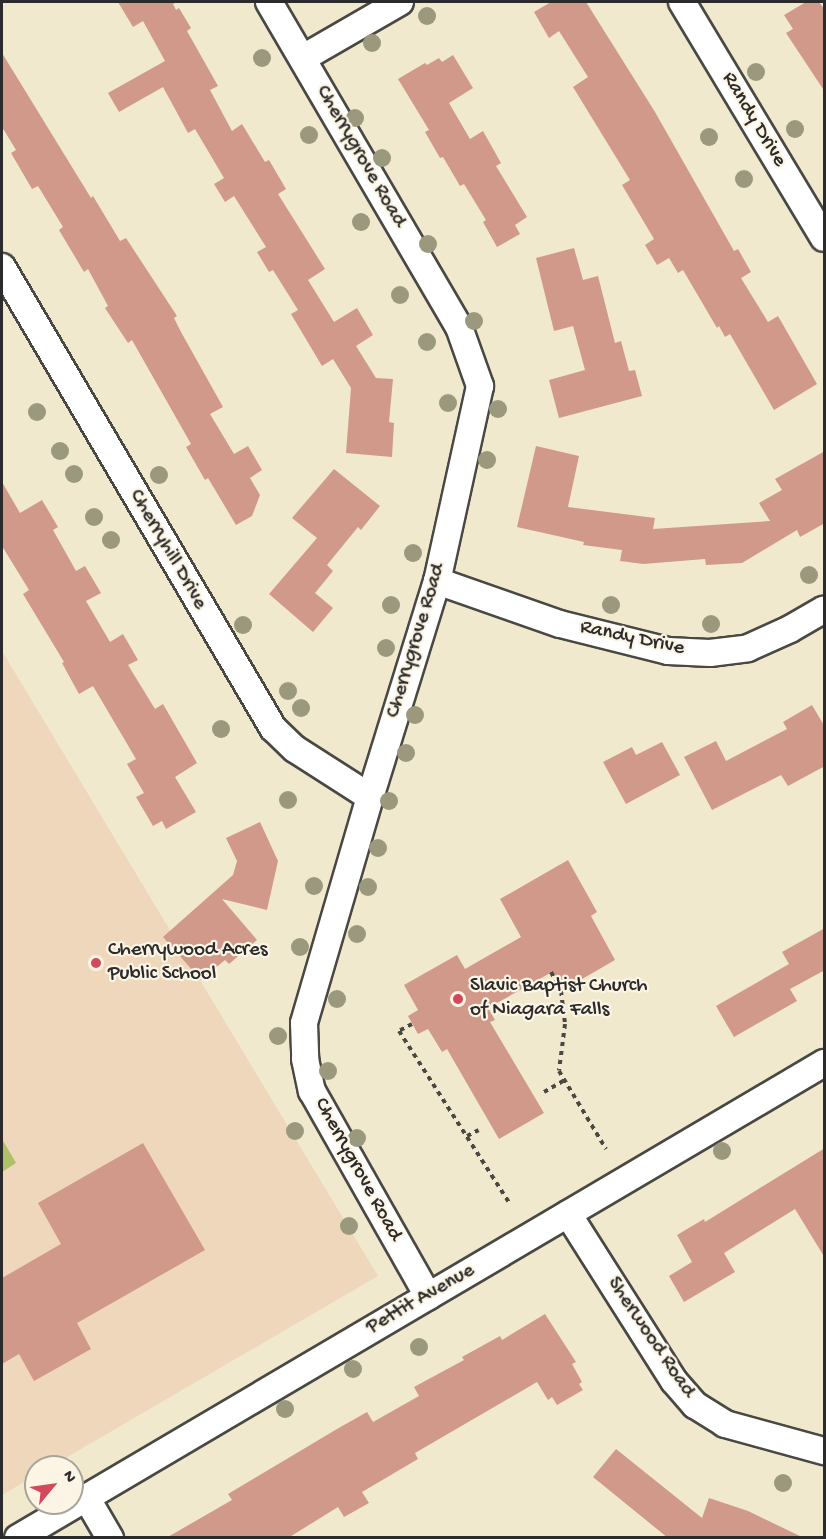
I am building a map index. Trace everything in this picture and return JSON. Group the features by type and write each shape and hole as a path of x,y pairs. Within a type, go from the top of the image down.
{"street":[{"name":"Cherrygrove Road","path":"269,2 459,327 480,386 437,581 370,797 304,1023 305,1059 312,1091 428,1296"},
{"path":"303,58 400,2"},
{"name":"Randy Drive","path":"682,2 825,238"},
{"name":"Cherryhill Drive","path":"2,267 273,728 295,749 370,797"},
{"name":"Randy Drive","path":"437,581 560,624 668,651 710,652 748,648 790,629 825,609"},
{"name":"Pettit Avenue","path":"18,1538 825,1063"},
{"name":"Sherwood Road","path":"568,1214 674,1381 695,1405 725,1424 825,1451"},
{"path":"86,1497 110,1538"}],"path":[{"path":"551,972 561,990 565,1024 560,1071 563,1081 606,1149"},
{"path":"412,1024 399,1031 510,1204"},
{"path":"544,1092 563,1081"},
{"path":"467,1137 479,1130"}],"shaded area":[{"name":"Cherrywood Acres Public School","path":"2,651 378,1276 71,1455 24,1455 24,1482 2,1495"}],"green space":[{"path":"2,1139 16,1163 2,1172"}],"building":[{"path":"118,2 177,2 173,4 176,10 179,8 191,28 187,31 218,86 210,90 232,131 242,124 265,162 269,160 286,189 278,194 325,269 308,280 334,322 357,308 373,335 356,346 376,378 393,379 389,422 394,423 392,457 346,453 351,388 333,359 322,366 291,314 298,310 273,270 269,272 257,252 266,247 234,196 225,202 214,184 224,178 195,129 188,133 163,87 119,112 108,93 165,61 143,21 133,27"},
{"path":"551,2 586,2 655,112 734,251 738,249 751,272 741,278 768,322 778,316 817,384 774,410 730,334 725,337 719,326 717,328 683,270 678,273 669,258 657,265 645,245 654,239 622,185 630,180 573,87 588,77 559,31 549,38 534,12"},
{"path":"806,2 819,2 825,10 825,92 786,33 793,29 784,15"},
{"path":"2,53 91,198 93,196 120,241 126,238 177,316 174,318 181,332 223,407 210,414 234,454 248,446 262,470 250,478 260,495 252,516 236,525 208,478 205,480 186,447 191,444 132,340 128,343 105,308 108,306 88,269 84,272 59,230 63,227 38,186 32,189 11,153 16,150 2,127"},
{"path":"453,55 473,88 449,103 470,139 483,131 501,163 496,166 527,217 515,225 520,234 497,247 483,222 486,220 464,184 460,186 443,157 440,158 425,132 429,130 398,79 425,63 427,65 439,58 442,62"},
{"path":"574,248 583,280 598,276 615,343 621,341 629,371 635,370 642,396 559,418 549,380 585,370 573,326 554,331 536,258"},
{"path":"536,446 579,456 568,507 655,518 653,529 770,521 759,503 782,490 775,479 825,451 825,523 800,537 797,530 742,563 706,565 705,559 643,564 620,561 622,550 583,545 584,542 517,527"},
{"path":"334,469 380,506 361,530 358,527 327,565 333,571 315,593 333,608 313,632 269,594 317,538 292,518"},
{"path":"2,482 20,513 42,500 58,527 53,530 76,571 85,566 101,593 86,601 110,642 123,634 138,660 128,665 155,709 163,704 197,763 175,777 196,812 166,829 162,821 153,826 136,797 144,793 127,764 136,759 93,686 79,694 62,663 64,662 23,594 29,590 2,546"},
{"path":"812,705 825,727 825,766 788,786 781,775 712,810 684,757 716,741 726,761 787,729 783,722"},
{"path":"662,742 680,775 626,804 603,762 632,747 636,755"},
{"path":"260,822 278,861 267,910 222,899 257,940 229,964 225,960 201,980 163,937 233,875 237,861 226,838"},
{"name":"Slavic Baptist Church of Niagara Falls","path":"568,860 597,912 591,916 615,960 563,990 552,972 488,1008 495,1020 490,1022 544,1113 499,1139 447,1049 442,1052 428,1029 418,1034 408,1016 418,1010 404,985 457,955 465,969 521,937 500,899"},
{"path":"825,928 825,970 790,989 797,1001 734,1037 716,1006 789,964 782,952"},
{"path":"143,1143 205,1250 77,1323 91,1349 34,1381 19,1354 2,1364 2,1278 61,1244 38,1203"},
{"path":"825,1148 825,1258 795,1209 724,1253 735,1272 684,1302 669,1276 692,1262 677,1235 704,1219 705,1222"},
{"path":"545,1314 576,1362 572,1364 582,1382 579,1384 583,1390 557,1405 552,1397 548,1400 537,1382 415,1453 418,1459 362,1492 369,1503 344,1517 338,1507 288,1538 166,1538 232,1500 228,1494 337,1429 367,1412 373,1422 419,1396 414,1387 464,1360 462,1357 500,1336 502,1340"},
{"path":"616,1449 702,1518 709,1498 748,1511 804,1538 668,1538 593,1477"}],"place":[{"name":"Cherrywood Acres Public School","path":"96,963"},
{"name":"Slavic Baptist Church of Niagara Falls","path":"458,999"}]}
